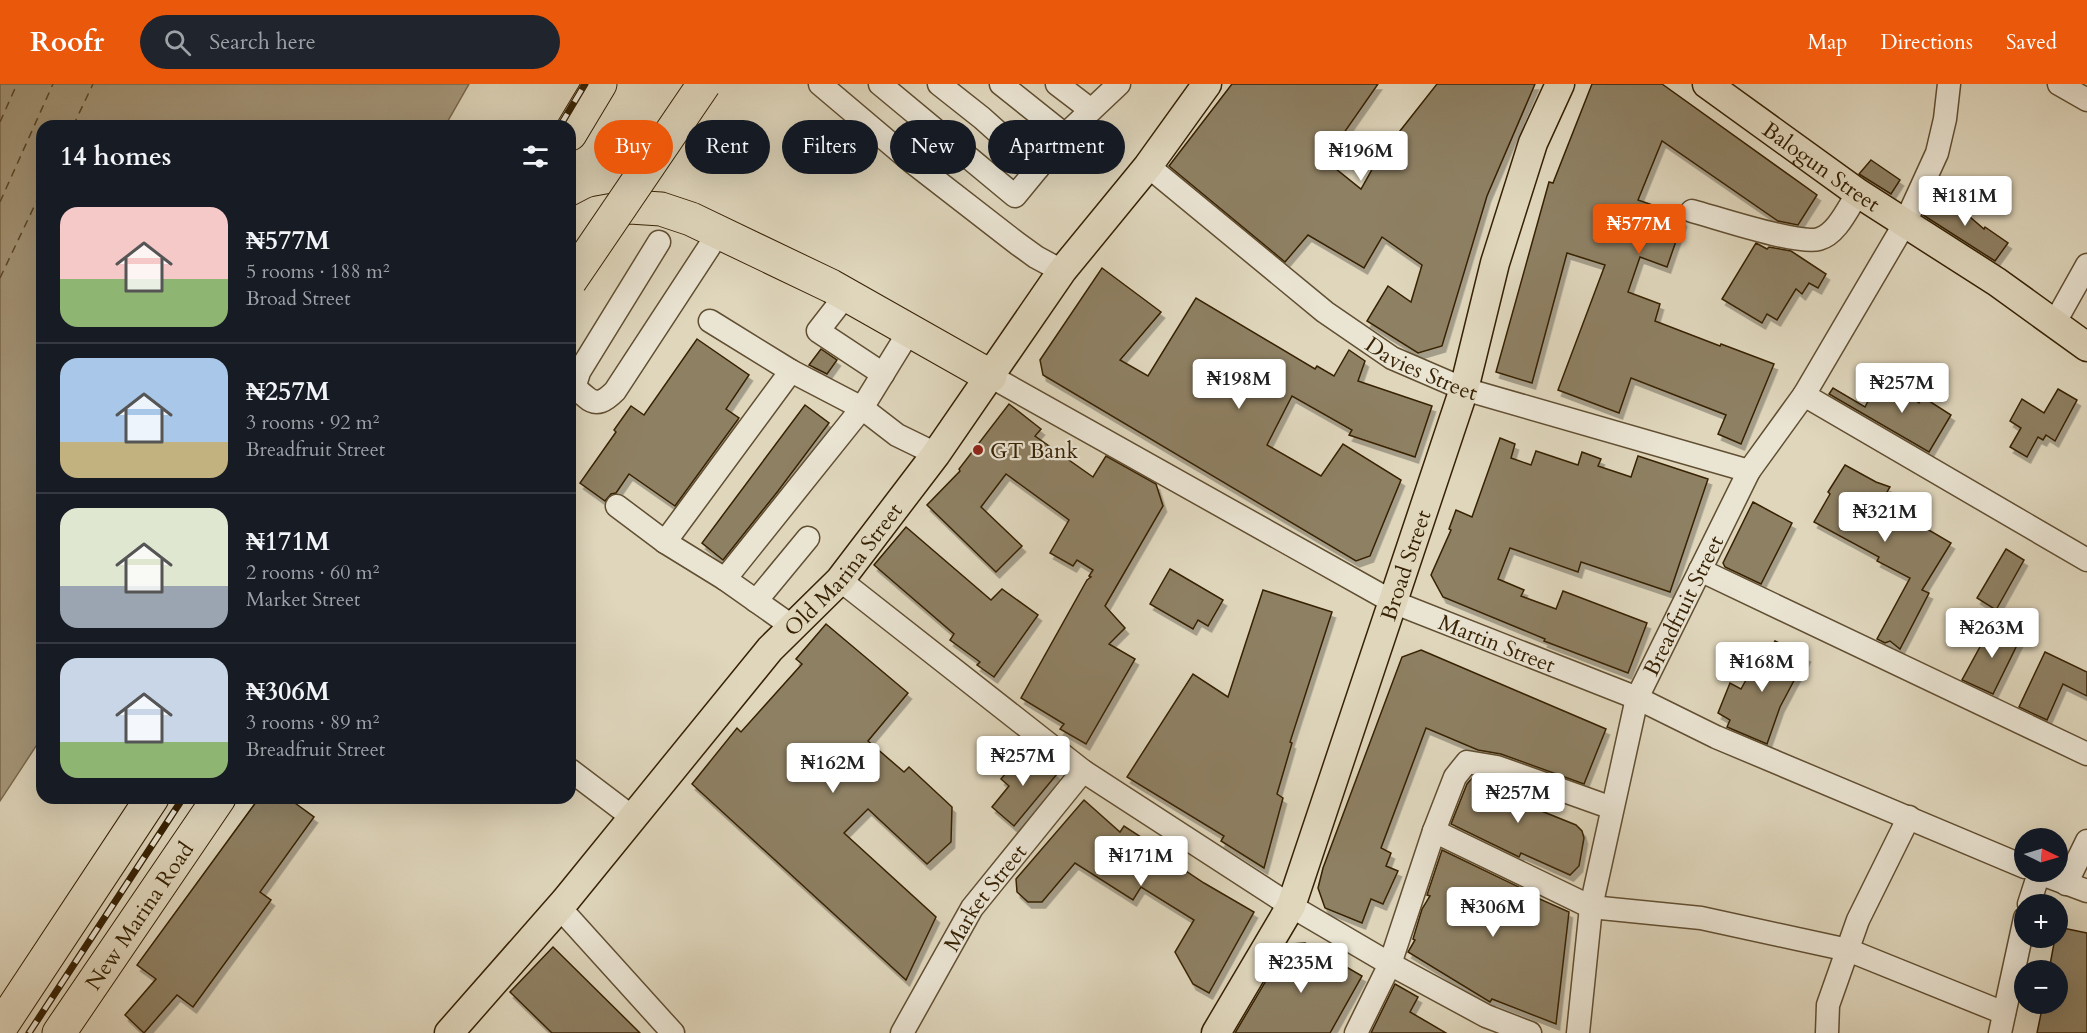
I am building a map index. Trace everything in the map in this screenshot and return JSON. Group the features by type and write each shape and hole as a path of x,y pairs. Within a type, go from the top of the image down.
{"highway":[{"path":"576,124 600,84"},
{"path":"576,272 704,84"},
{"path":"576,224 597,213 630,207 661,209 691,219 846,294 990,376"},
{"path":"0,1028 148,804"},
{"name":"New Marina Road","path":"59,1033 215,804"}],"main road":[{"name":"Old Marina Street","path":"449,1033 559,907 770,649 840,580 936,454 1062,271 1148,165 1208,84"},
{"name":"Broad Street","path":"1216,1033 1291,906 1464,389 1495,264 1533,144 1560,84"},
{"name":"Balogun Street","path":"1707,84 1858,193 1997,282 2087,347"}],"street":[{"path":"820,84 929,175 1036,257 1062,271"},
{"path":"880,84 988,174"},
{"path":"939,84 988,123"},
{"path":"1001,84 1046,120"},
{"path":"1057,84 1092,110"},
{"path":"1081,120 1119,84"},
{"name":"Breadfruit Street","path":"1578,1033 1591,907 1637,698 1749,471 1804,395 1905,223 1937,153 1945,118 1949,84"},
{"path":"2059,84 2087,100"},
{"name":"Davies Street","path":"1148,165 1325,312 1392,358 1464,389 1749,471"},
{"path":"988,174 1015,196 1033,174"},
{"path":"1692,211 1785,236 1820,238 1834,229 1858,193"},
{"path":"659,242 579,372 576,384 578,390 590,400 598,402 607,400 615,391 719,232"},
{"path":"2054,324 2087,265"},
{"path":"846,294 818,331 884,374"},
{"path":"710,321 791,371 862,408 891,442 936,454"},
{"path":"725,579 862,408 910,330"},
{"path":"665,542 791,371"},
{"name":"Martin Street","path":"990,376 1393,602 1637,698 1716,737 2014,862"},
{"path":"1804,395 2087,560"},
{"path":"617,506 665,542 725,579 793,627"},
{"path":"756,601 808,538"},
{"path":"1700,570 2087,753"},
{"path":"840,580 1083,771 1291,906 1390,964 1486,1016 1530,1033"},
{"path":"1356,1033 1390,964 1434,831 1455,777 1467,762 1497,767 1612,808"},
{"name":"Market Street","path":"902,1033 972,908 1083,771"},
{"path":"576,775 632,817"},
{"path":"1827,1033 1828,1005 1858,920 1909,817"},
{"path":"1434,831 1591,907 1701,918 1848,950 2002,1023 2018,948"},
{"path":"2076,888 2087,841"},
{"name":"Martin Street","path":"2062,882 2076,888"},
{"path":"559,907 673,1033"}],"shaded area":[{"path":"0,84 469,84 448,120 36,120 36,746 0,801"}],"building":[{"path":"1232,84 1378,84 1325,160 1361,189 1392,134 1396,136 1437,84 1535,84 1487,196 1442,346 1418,353 1367,321 1388,286 1411,302 1422,265 1382,237 1364,268 1308,235 1285,262 1169,166"},
{"path":"1592,84 1662,84 1817,195 1798,225 1778,221 1662,141 1638,200 1679,214 1683,221 1667,267 1640,257 1628,292 1660,304 1655,321 1774,364 1741,444 1718,434 1726,415 1631,378 1619,413 1558,390 1605,265 1567,253 1532,383 1496,372 1549,182 1553,183"},
{"path":"1871,160 1900,180 1891,194 1859,174"},
{"path":"1941,192 1984,229 1985,227 2008,243 1995,261 1923,215"},
{"path":"1756,243 1767,249 1769,247 1791,251 1826,274 1818,288 1809,283 1802,294 1796,289 1777,320 1767,314 1762,323 1722,299"},
{"path":"1102,268 1161,312 1120,360 1148,376 1196,298 1315,369 1317,366 1334,376 1349,350 1365,361 1358,381 1432,406 1415,457 1349,435 1352,430 1292,396 1267,445 1321,476 1343,444 1401,480 1370,556 1356,561 1043,375 1040,360"},
{"path":"697,339 749,375 726,409 739,418 675,506 629,474 616,493 611,494 605,501 580,483 616,432 614,430 631,406 644,415"},
{"path":"821,349 837,360 827,374 809,365"},
{"path":"1881,376 1919,403 1923,397 1951,415 1929,452 1829,394 1833,388 1865,407"},
{"path":"2058,389 2077,400 2055,441 2046,435 2043,440 2038,437 2027,457 2010,447 2021,428 2010,421 2022,399 2044,413"},
{"path":"1009,404 1041,429 1035,436 1093,477 1106,456 1156,484 1163,506 1105,606 1125,628 1109,644 1135,659 1086,744 1060,729 1064,724 1021,698 1093,570 1077,560 1073,566 1050,553 1069,520 1006,474 981,507 1022,546 996,572 927,505 960,471 959,469"},
{"path":"805,405 829,423 723,560 702,543"},
{"path":"1500,438 1515,444 1511,458 1531,465 1536,451 1578,465 1582,452 1601,459 1598,466 1631,477 1638,456 1708,479 1670,592 1581,562 1578,572 1510,548 1498,579 1524,590 1521,596 1556,609 1563,591 1647,623 1628,673 1544,641 1545,639 1443,597 1431,575 1451,530 1449,529 1456,510 1472,517"},
{"path":"1845,465 1890,487 1881,502 1951,543 1922,590 1929,593 1900,649 1890,641 1885,643 1877,639 1910,578 1877,561 1879,557 1814,522 1830,494 1828,492"},
{"path":"1753,502 1792,523 1761,584 1725,567 1723,563"},
{"path":"906,527 991,600 1002,589 1038,615 994,677 977,665 980,662 950,640 954,634 874,565"},
{"path":"2006,549 2024,560 1996,610 1977,598"},
{"path":"1170,569 1223,600 1208,626 1198,620 1193,629 1150,604"},
{"path":"1263,590 1332,612 1290,742 1292,743 1277,794 1283,798 1264,868 1221,841 1224,836 1127,777 1193,674 1228,697"},
{"path":"1993,623 2021,637 1993,694 1962,680"},
{"path":"826,624 908,693 868,741 904,772 909,767 952,807 951,842 927,864 868,809 844,833 936,917 906,980 692,784 737,728 741,732 802,664 796,659"},
{"path":"1775,641 1807,656 1780,707 1767,744 1727,727 1730,720 1718,713 1730,683 1741,689 1752,669 1760,666"},
{"path":"1421,650 1606,729 1584,784 1501,754 1478,750 1426,728 1381,848 1391,853 1386,866 1398,871 1383,904 1371,899 1362,923 1325,908 1318,888 1323,868 1402,657"},
{"path":"2045,652 2087,672 2087,696 2063,684 2047,720 2019,707"},
{"path":"1026,749 1057,774 1014,826 992,807 1009,786 1001,779"},
{"path":"1473,777 1494,780 1544,798 1539,810 1576,825 1582,831 1584,838 1579,866 1570,875 1521,853 1519,857 1451,824 1467,784"},
{"path":"1084,800 1120,832 1124,826 1164,852 1162,855 1204,883 1254,912 1209,993 1193,984 1175,952 1194,920 1141,887 1133,900 1075,863 1042,902 1028,902 1017,892 1016,879"},
{"path":"255,804 296,804 314,817 260,892 271,900 193,1007 177,995 144,1033 125,1015 156,979 137,965"},
{"path":"1442,850 1569,912 1556,1024 1492,999 1490,1002 1408,952 1415,940 1413,939 1422,909 1430,896 1427,895"},
{"path":"2068,929 2087,933 2087,1033 2037,1033 2041,1014 2068,1014 2068,960 2051,960 2053,948 2068,948"},
{"path":"1305,943 1362,976 1330,1033 1235,1033 1286,947 1291,944"},
{"path":"553,947 640,1033 552,1033 510,992"},
{"path":"1395,984 1418,997 1410,1012 1446,1033 1371,1033"}],"ferry route":[{"path":"0,122 17,84"},
{"path":"37,120 53,84"},
{"path":"76,120 93,84"},
{"path":"0,202 36,122"},
{"path":"0,278 36,203"}],"railway":[{"path":"564,120 585,84"},
{"path":"29,1033 179,804"}],"place":[{"name":"GT Bank","path":"978,450"}]}
